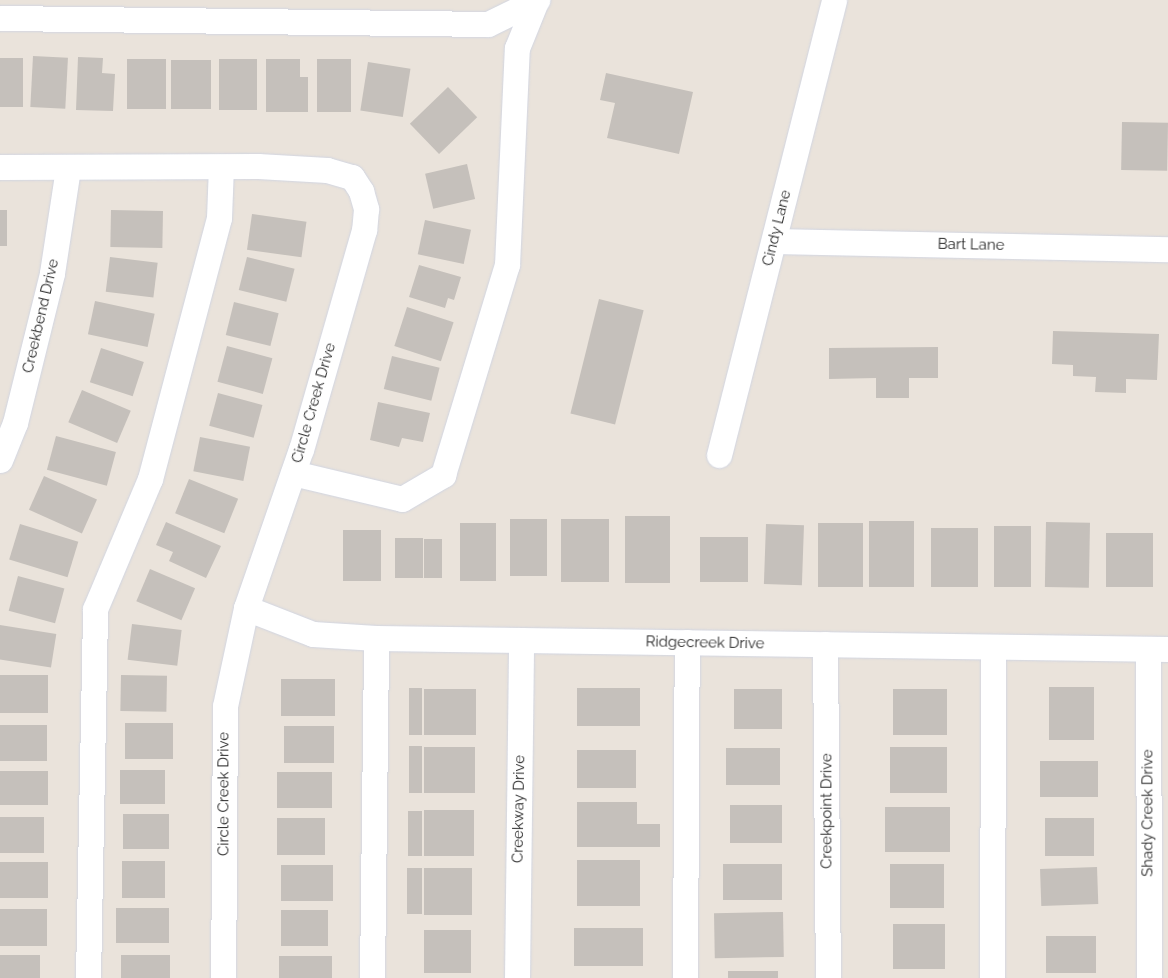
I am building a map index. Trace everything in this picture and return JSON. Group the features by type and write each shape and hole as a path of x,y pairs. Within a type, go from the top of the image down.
{"street":[{"path":"0,18 488,24 536,0"},
{"path":"293,473 402,499 443,475 507,265 517,48 536,0"},
{"name":"Cindy Lane","path":"719,455 834,0"},
{"name":"Circle Creek Drive","path":"0,167 221,167 327,170 352,177 361,191 366,209 361,240 293,473 246,608 224,706 222,978"},
{"path":"88,978 95,609 150,479 219,218 221,167"},
{"name":"Creekbend Drive","path":"0,460 15,423 52,273 68,168"},
{"name":"Bart Lane","path":"774,241 1168,249"},
{"name":"Ridgecreek Drive","path":"246,608 313,634 376,638 1158,649"},
{"path":"372,978 376,638"},
{"name":"Creekway Drive","path":"517,978 521,640"},
{"path":"685,978 687,642"},
{"name":"Creekpoint Drive","path":"826,644 828,978"},
{"path":"992,978 993,647"},
{"name":"Shady Creek Drive","path":"1149,978 1158,649"}],"building":[{"path":"33,56 68,58 65,109 30,107"},
{"path":"78,57 103,58 102,73 115,74 113,111 76,110"},
{"path":"0,58 23,58 23,107 0,107"},
{"path":"127,59 166,59 166,109 127,109"},
{"path":"219,59 257,59 257,110 219,110"},
{"path":"266,59 300,59 300,77 308,77 308,112 266,112"},
{"path":"317,59 351,59 351,112 317,112"},
{"path":"171,60 211,60 211,109 171,109"},
{"path":"368,62 410,69 403,117 360,110"},
{"path":"606,73 693,92 679,154 607,138 615,103 600,100"},
{"path":"448,87 477,117 439,154 410,124"},
{"path":"1122,122 1168,123 1167,171 1121,170"},
{"path":"467,164 475,199 433,209 425,174"},
{"path":"0,210 7,210 7,246 0,246"},
{"path":"111,210 163,211 162,248 110,247"},
{"path":"252,214 306,222 301,257 247,250"},
{"path":"425,220 471,230 464,264 418,254"},
{"path":"110,257 158,263 153,298 106,292"},
{"path":"247,257 295,269 286,302 239,290"},
{"path":"419,265 461,277 454,300 448,298 445,308 409,297"},
{"path":"599,299 644,310 615,425 570,413"},
{"path":"95,301 155,314 148,347 88,334"},
{"path":"234,302 279,313 270,346 226,335"},
{"path":"407,307 454,322 441,361 394,346"},
{"path":"1053,331 1159,334 1157,380 1126,379 1126,393 1095,392 1096,377 1073,376 1073,365 1052,364"},
{"path":"227,346 272,358 263,394 217,382"},
{"path":"938,347 938,378 909,378 909,398 876,398 876,378 829,379 829,348"},
{"path":"101,348 144,362 133,396 90,382"},
{"path":"392,356 440,368 431,401 384,389"},
{"path":"82,390 131,411 117,443 68,422"},
{"path":"218,393 262,405 254,438 209,426"},
{"path":"378,402 430,413 423,442 402,438 399,447 370,440"},
{"path":"56,436 116,452 107,486 47,470"},
{"path":"200,437 250,447 243,481 193,471"},
{"path":"44,476 97,500 82,533 29,510"},
{"path":"189,479 238,499 224,533 175,513"},
{"path":"625,516 670,516 670,583 625,583"},
{"path":"510,519 547,519 547,576 510,576"},
{"path":"561,519 609,519 609,582 561,582"},
{"path":"869,521 914,521 914,587 869,587"},
{"path":"166,522 221,546 206,578 169,561 173,552 156,545"},
{"path":"1046,522 1090,523 1089,588 1045,587"},
{"path":"460,523 496,523 496,581 460,581"},
{"path":"818,523 863,523 863,587 818,587"},
{"path":"20,524 78,542 68,577 9,559"},
{"path":"766,524 804,525 802,585 764,584"},
{"path":"994,526 1031,526 1031,587 994,587"},
{"path":"931,528 978,528 978,587 931,587"},
{"path":"343,530 381,530 381,581 343,581"},
{"path":"1106,533 1153,533 1153,587 1106,587"},
{"path":"700,537 748,537 748,582 700,582"},
{"path":"395,538 423,538 423,578 395,578"},
{"path":"424,539 442,539 442,578 424,578"},
{"path":"150,569 195,588 181,620 136,601"},
{"path":"18,576 64,588 55,623 9,611"},
{"path":"132,624 182,630 177,666 128,660"},
{"path":"0,625 56,634 51,667 0,659"},
{"path":"0,675 48,675 48,713 0,713"},
{"path":"121,675 167,676 166,712 120,711"},
{"path":"281,679 335,679 335,716 281,716"},
{"path":"1049,687 1094,687 1094,740 1049,740"},
{"path":"409,688 422,688 422,735 409,735"},
{"path":"577,688 640,688 640,726 577,726"},
{"path":"424,689 476,689 476,735 424,735"},
{"path":"734,689 782,689 782,729 734,729"},
{"path":"893,689 947,689 947,735 893,735"},
{"path":"125,723 173,723 173,759 125,759"},
{"path":"0,725 47,725 47,761 0,761"},
{"path":"284,726 334,726 334,763 284,763"},
{"path":"409,746 422,746 422,793 409,793"},
{"path":"424,747 475,747 475,793 424,793"},
{"path":"890,747 947,747 947,793 890,793"},
{"path":"726,748 780,748 780,785 726,785"},
{"path":"577,750 636,750 636,788 577,788"},
{"path":"1040,761 1098,761 1098,797 1040,797"},
{"path":"120,770 165,770 165,804 120,804"},
{"path":"0,771 48,771 48,805 0,805"},
{"path":"277,772 332,772 332,808 277,808"},
{"path":"577,802 637,802 637,824 660,824 660,847 577,847"},
{"path":"730,805 782,805 782,843 730,843"},
{"path":"885,807 950,807 950,852 885,852"},
{"path":"424,810 474,810 474,856 424,856"},
{"path":"408,811 422,811 422,856 408,856"},
{"path":"123,814 169,814 169,849 123,849"},
{"path":"0,817 44,817 44,853 0,853"},
{"path":"277,818 325,818 325,855 277,855"},
{"path":"1045,818 1094,818 1094,856 1045,856"},
{"path":"577,860 640,860 640,906 577,906"},
{"path":"122,861 165,861 165,898 122,898"},
{"path":"0,862 48,862 48,898 0,898"},
{"path":"723,864 782,864 782,900 723,900"},
{"path":"890,864 944,864 944,908 890,908"},
{"path":"281,865 333,865 333,901 281,901"},
{"path":"1097,867 1098,904 1041,906 1040,869"},
{"path":"407,868 422,868 422,914 407,914"},
{"path":"424,868 472,868 472,915 424,915"},
{"path":"116,908 169,908 169,943 116,943"},
{"path":"0,909 47,909 47,946 0,946"},
{"path":"281,910 328,910 328,946 281,946"},
{"path":"783,912 784,957 715,958 714,913"},
{"path":"893,924 945,924 945,969 893,969"},
{"path":"574,928 643,928 643,966 574,966"},
{"path":"424,930 471,930 471,973 424,973"},
{"path":"1046,936 1096,936 1096,973 1046,973"},
{"path":"0,955 40,955 40,978 0,978"},
{"path":"121,955 170,955 170,978 121,978"},
{"path":"279,956 332,956 332,978 279,978"},
{"path":"728,971 778,971 778,978 728,978"}]}
